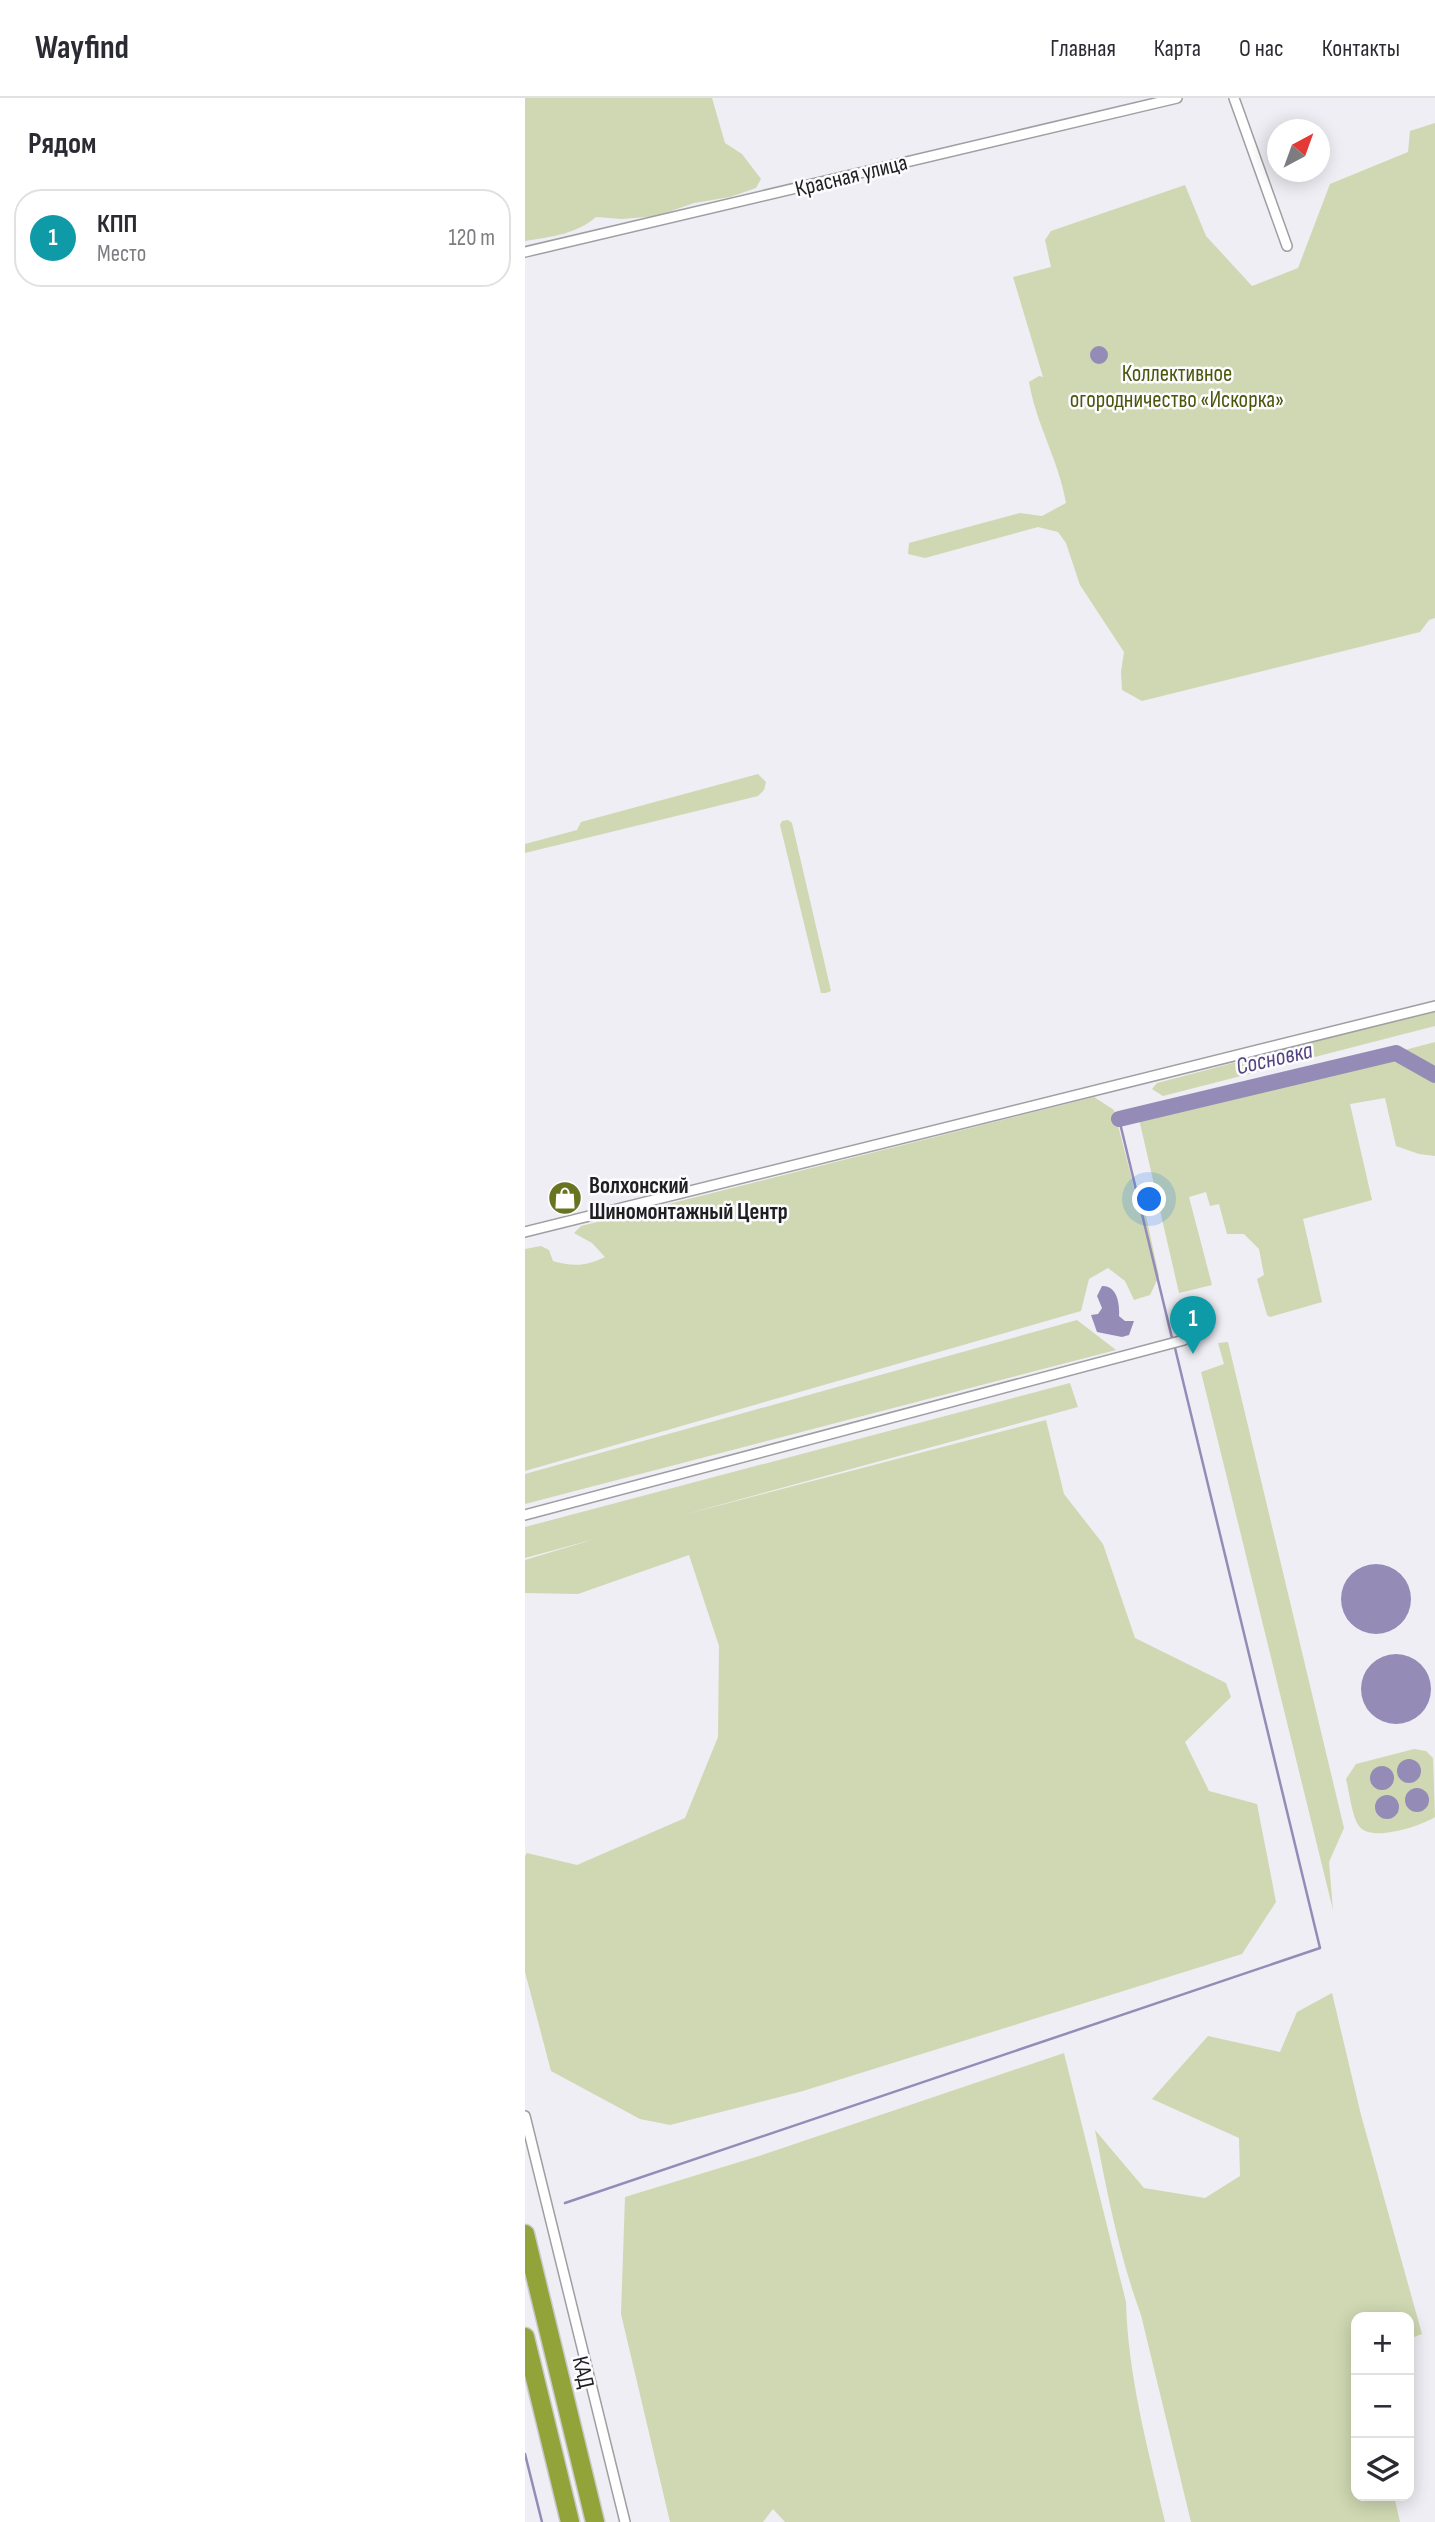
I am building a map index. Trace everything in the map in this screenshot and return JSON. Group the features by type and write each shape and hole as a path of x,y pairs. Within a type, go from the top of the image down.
{"highway":[{"name":"КАД","path":"525,2226 595,2522"},
{"path":"525,2337 570,2522"}],"street":[{"name":"Красная улица","path":"525,252 636,228 1177,98"},
{"path":"1234,98 1287,246"},
{"path":"525,1232 1435,1006"},
{"path":"525,1515 1184,1340"},
{"path":"525,2116 625,2522"}],"green space":[{"path":"525,98 712,98 725,143 742,154 761,179 756,188 730,197 694,203 657,216 622,219 596,217 572,231 525,241"},
{"name":"Коллективное огородничество «Искорка»","path":"1435,123 1435,618 1429,620 1420,632 1142,701 1122,690 1124,652 1080,585 1066,543 1058,532 1038,527 925,558 908,554 909,543 1020,513 1042,516 1066,503 1032,398 1029,382 1039,376 1043,377 1013,277 1051,267 1045,240 1051,231 1185,185 1206,236 1252,286 1298,268 1330,184 1408,152 1410,131"},
{"path":"758,774 766,782 764,790 758,796 525,853 525,844 577,830 581,822"},
{"path":"788,820 792,823 831,991 826,993 821,993 780,825 782,821"},
{"path":"1435,1010 1435,1026 1163,1096 1152,1089 1157,1083"},
{"path":"1435,1042 1435,1070 1401,1051"},
{"path":"1390,1058 1435,1082 1435,1156 1396,1146 1385,1098 1350,1104 1372,1200 1303,1219 1322,1302 1270,1317 1267,1315 1257,1279 1264,1275 1259,1249 1244,1234 1227,1234 1219,1204 1210,1206 1206,1192 1189,1197 1212,1285 1179,1293 1139,1119"},
{"path":"1094,1097 1114,1110 1134,1187 1141,1193 1159,1276 1150,1295 1134,1300 1125,1281 1108,1268 1089,1279 1081,1311 525,1471 525,1249 541,1246 549,1250 553,1261 560,1263 580,1265 592,1262 605,1257 592,1243 574,1233 581,1226"},
{"path":"1077,1320 1116,1350 525,1504 525,1474"},
{"path":"1228,1342 1344,1828 1329,1862 1333,1910 1201,1372 1224,1364 1218,1343"},
{"path":"1070,1383 1078,1407 679,1516 1046,1420 1064,1494 1103,1544 1135,1638 1226,1683 1231,1697 1185,1742 1209,1791 1257,1804 1276,1902 1242,1954 803,2091 670,2125 640,2119 551,2071 525,1972 525,1856 527,1853 577,1865 685,1818 718,1737 719,1646 689,1555 578,1594 525,1593 525,1560 595,1539 525,1558 525,1527"},
{"path":"1414,1749 1426,1751 1433,1758 1435,1817 1419,1825 1396,1831 1365,1831 1354,1816 1346,1779 1356,1764"},
{"path":"1332,1993 1361,2115 1422,2334 1414,2337 1414,2312 1351,2312 1351,2501 1395,2501 1400,2522 1191,2522 1141,2315 1114,2223 1095,2130 1144,2188 1205,2198 1240,2176 1239,2138 1152,2099 1208,2036 1280,2052 1297,2012"},
{"path":"1064,2053 1126,2302 1135,2385 1165,2522 785,2522 773,2509 763,2522 670,2522 621,2314 625,2197 759,2156"}],"shaded area":[{"path":"1099,346 1105,349 1108,355 1105,361 1099,364 1093,361 1090,355 1093,349"},
{"path":"1102,1286 1114,1292 1119,1316 1125,1321 1134,1321 1129,1335 1122,1337 1097,1332 1091,1315 1098,1314 1102,1308 1097,1296"},
{"path":"1383,1564 1396,1570 1405,1579 1409,1585 1409,1613 1401,1624 1390,1632 1369,1634 1351,1624 1343,1613 1341,1592 1351,1574 1362,1566"},
{"path":"1403,1654 1416,1660 1425,1669 1429,1675 1429,1703 1421,1714 1410,1722 1389,1724 1371,1714 1363,1703 1361,1682 1371,1664 1382,1656"},
{"path":"1409,1759 1418,1762 1421,1771 1418,1780 1409,1783 1400,1780 1397,1771 1400,1762"},
{"path":"1382,1766 1391,1769 1394,1778 1391,1787 1382,1790 1373,1787 1370,1778 1373,1769"},
{"path":"1417,1788 1426,1791 1429,1800 1426,1809 1417,1812 1408,1809 1405,1800 1408,1791"},
{"path":"1387,1795 1396,1798 1399,1807 1396,1816 1387,1819 1378,1816 1375,1807 1378,1798"}],"waterway":[{"name":"Сосновка","path":"1119,1119 1396,1053 1435,1075"},
{"path":"1119,1119 1172,1338"},
{"path":"565,2203 1320,1948 1175,1348"},
{"path":"525,2454 542,2522"}],"place":[{"name":"Волхонский Шиномонтажный Центр","path":"565,1198"},
{"name":"КПП","path":"1193,1354"}]}
